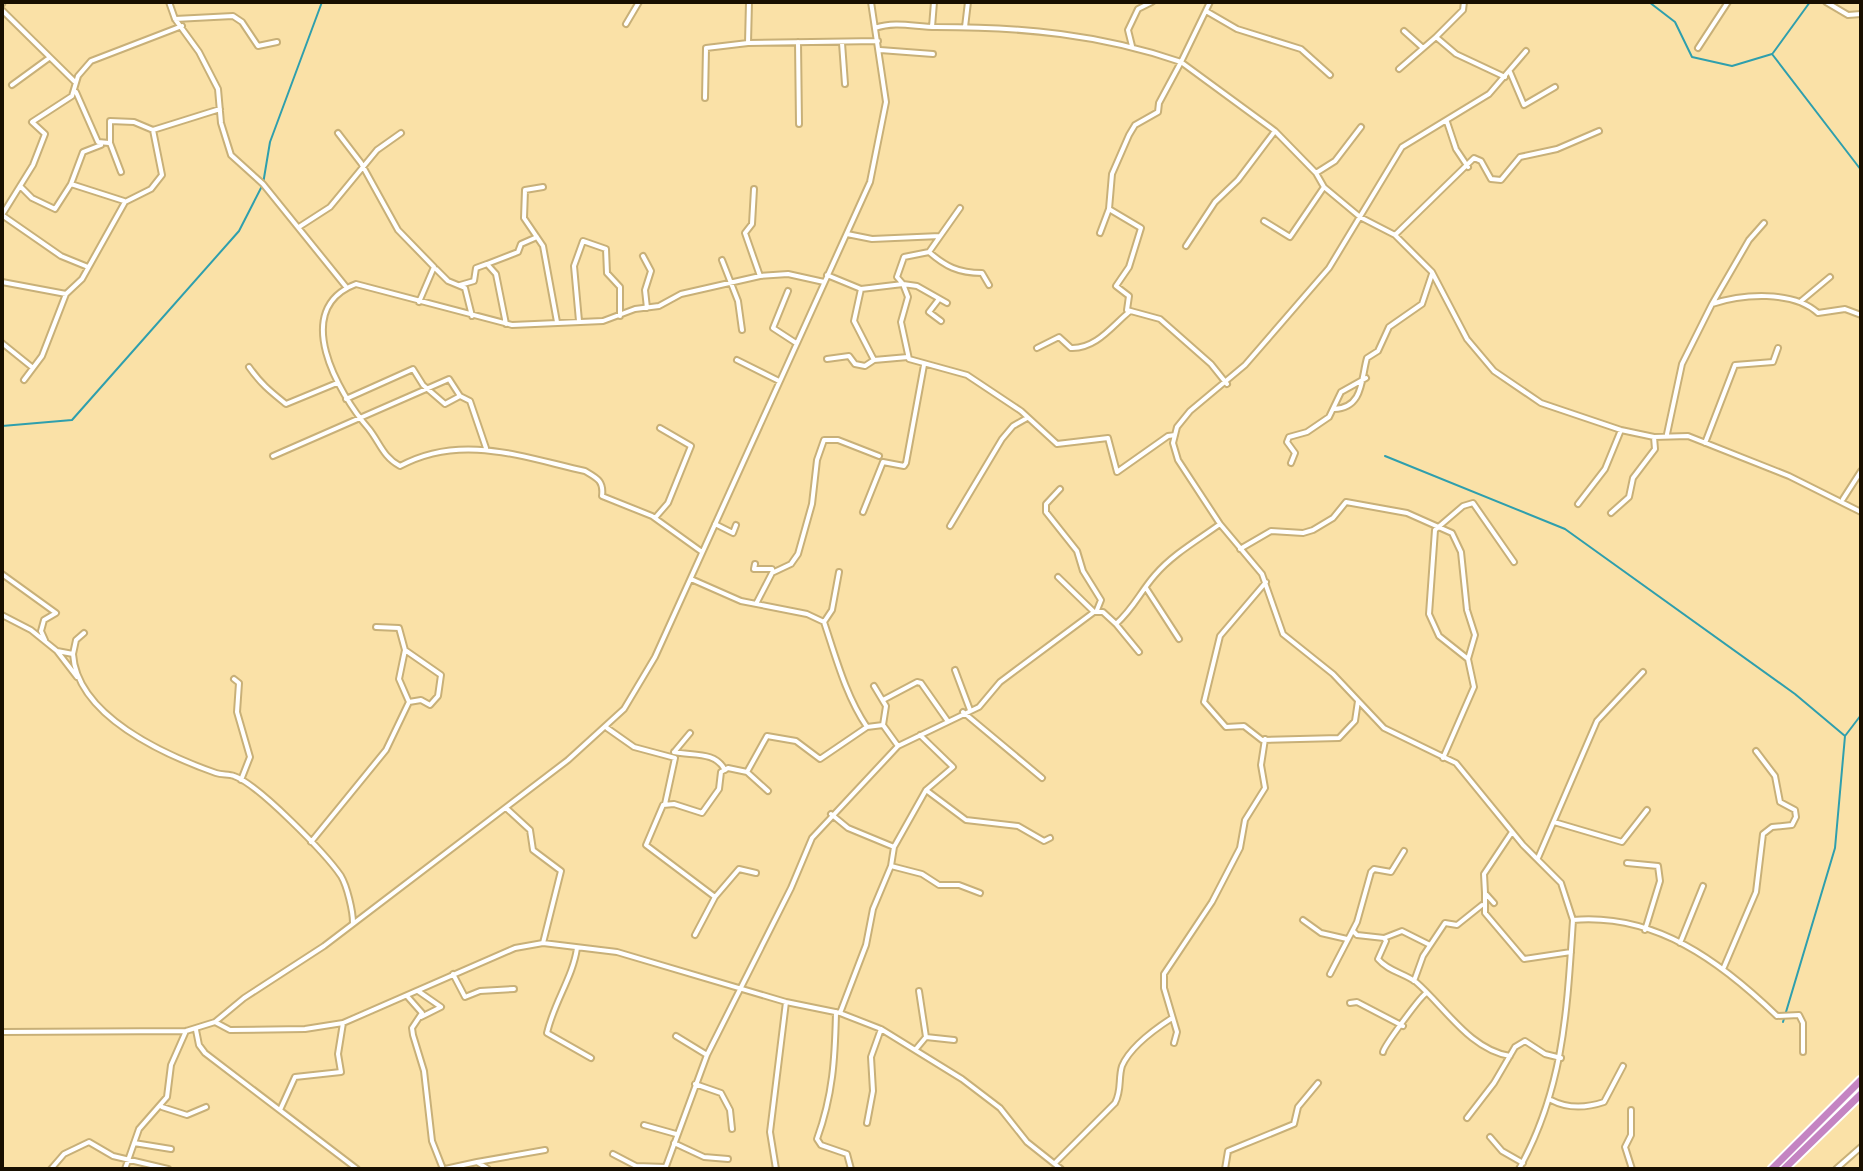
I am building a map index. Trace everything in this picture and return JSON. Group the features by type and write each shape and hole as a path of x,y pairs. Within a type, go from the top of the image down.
{"highway":[{"path":"1772,1169 1861,1080"},
{"path":"1784,1169 1861,1094"}],"street":[{"path":"169,2 175,19 218,89 231,155 263,184 348,289"},
{"path":"626,24 639,2"},
{"path":"748,43 749,2"},
{"path":"2,1032 186,1031 215,1022 353,923 607,728 639,687 870,182 886,102 871,2"},
{"path":"932,27 934,2"},
{"path":"965,27 968,2"},
{"path":"1132,46 1128,30 1138,9 1152,2"},
{"path":"1100,233 1109,209 1112,174 1129,135 1135,125 1158,112 1159,103 1210,2"},
{"path":"1399,69 1463,10 1464,2"},
{"path":"1698,48 1728,2"},
{"path":"1826,2 1840,12 1861,14"},
{"path":"2,5 75,81"},
{"path":"1206,11 1237,29 1279,39 1301,49 1330,75"},
{"path":"175,19 233,16 242,22 258,46 277,42"},
{"path":"875,28 902,23 932,27 1034,28 1132,46 1181,62 1275,131 1316,173 1324,187 1360,217 1395,235 1432,272 1467,339 1494,371 1541,403 1621,430 1654,437 1667,434 1705,443 1842,500 1861,512"},
{"path":"101,145 75,90 75,81 91,61 182,26"},
{"path":"1404,31 1423,48"},
{"path":"749,34 759,43"},
{"path":"1436,37 1456,54 1505,77"},
{"path":"705,98 706,48 748,43 878,41"},
{"path":"798,42 799,124"},
{"path":"842,43 845,84"},
{"path":"880,50 933,54"},
{"path":"1490,1137 1521,1166 1551,1100 1561,1058 1573,920 1561,883 1512,832 1456,763 1384,728 1359,700 1283,634 1266,582 1220,524 1178,460 1173,443 1177,427 1190,411 1227,384 1309,292 1347,242 1402,147 1489,94 1526,51"},
{"path":"12,85 50,58"},
{"path":"1510,72 1524,105 1555,87"},
{"path":"75,90 72,96 32,122 45,134 2,215 61,256 88,267"},
{"path":"121,172 110,143 110,121 134,122 153,130 220,109"},
{"path":"1447,122 1456,149 1468,167"},
{"path":"1316,173 1335,161 1361,127"},
{"path":"24,380 33,368 66,294 82,279 125,202 151,189 162,175 153,130"},
{"path":"1186,246 1215,202 1238,180 1275,131"},
{"path":"1395,235 1478,158 1491,179 1501,180 1520,157 1557,149 1599,131"},
{"path":"338,133 364,169 398,230 448,281 468,292 468,310 472,316"},
{"path":"299,227 330,207 377,150 401,133"},
{"path":"20,186 32,198 55,209 71,184 83,152 110,143"},
{"path":"71,184 125,202"},
{"path":"543,187 527,188 524,218 543,246 557,322"},
{"path":"1264,221 1285,237 1290,237 1324,187"},
{"path":"754,189 752,224 745,233 760,276"},
{"path":"908,357 901,322 908,297 897,277 904,257 929,252 960,208"},
{"path":"1037,348 1059,337 1071,348 1084,347 1110,331 1129,312 1129,296 1116,283 1129,267 1141,228 1109,209"},
{"path":"1667,434 1682,364 1749,240 1764,223"},
{"path":"847,234 872,239 940,236"},
{"path":"460,285 474,281 476,268 518,252 521,244 537,237"},
{"path":"579,321 574,266 583,241 606,249 607,273 620,287 620,316"},
{"path":"929,252 941,264 967,273 982,273 989,285"},
{"path":"643,256 651,271 645,290 647,308"},
{"path":"722,260 738,301 742,330"},
{"path":"487,264 496,274 506,324"},
{"path":"419,302 434,267"},
{"path":"1291,463 1295,453 1287,442 1289,437 1307,432 1334,409 1354,400 1366,378 1367,358 1378,351 1389,327 1422,304 1429,293 1432,272"},
{"path":"702,552 655,518 602,496 603,486 599,479 585,471 486,448 444,449 400,466 387,460 359,420 328,366 324,312 330,301 362,284 506,324 603,321 659,306 681,294 760,276 788,274 824,282"},
{"path":"827,275 861,289 903,284 917,286 947,303"},
{"path":"1800,302 1830,277"},
{"path":"2,282 66,294"},
{"path":"861,289 854,321 874,360"},
{"path":"788,291 773,328 796,343"},
{"path":"1712,304 1730,298 1764,296 1808,304 1818,313 1845,309 1861,315"},
{"path":"939,299 929,312 941,321"},
{"path":"1129,312 1160,319 1211,364 1227,384"},
{"path":"2,343 33,368"},
{"path":"1705,443 1737,362 1773,362 1778,348"},
{"path":"827,359 849,356 855,364 865,366 874,360 908,357 924,365 967,375 1057,444 1108,438 1117,472 1168,436 1175,435"},
{"path":"737,360 779,381"},
{"path":"863,512 883,462 904,466 906,463 924,365"},
{"path":"249,367 256,383 276,393 286,404 337,383"},
{"path":"346,399 413,369 445,404 460,396"},
{"path":"1334,409 1341,392 1366,378"},
{"path":"273,456 449,379 460,396 470,401 486,448"},
{"path":"950,526 1002,439 1019,421 1027,418"},
{"path":"655,518 668,503 691,446 660,428"},
{"path":"1578,504 1605,469 1621,430"},
{"path":"1611,513 1629,497 1633,478 1655,449 1654,437"},
{"path":"755,564 754,569 773,572 791,564 798,554 812,504 817,460 824,440 838,440 879,456"},
{"path":"1842,500 1861,471"},
{"path":"613,1154 636,1166 665,1168 707,1055 812,838 831,814 898,746 963,712 979,707 1000,682 1095,611 1101,600 1083,571 1080,556 1046,512 1046,504 1060,489"},
{"path":"1240,549 1271,531 1303,533 1313,530 1333,518 1346,502 1407,513 1452,533 1461,552 1467,610 1475,635 1468,659 1474,687 1443,758"},
{"path":"1468,659 1439,636 1429,614 1435,530 1440,529 1449,516 1473,503 1514,562"},
{"path":"715,524 733,533 736,525"},
{"path":"1116,624 1135,606 1170,560 1220,524"},
{"path":"757,602 773,572"},
{"path":"824,622 832,610 839,572"},
{"path":"2,574 56,613 44,620 41,631 45,641"},
{"path":"1058,577 1095,611 1116,624 1139,652"},
{"path":"691,579 741,601 757,602 824,622"},
{"path":"1266,582 1220,636 1204,702 1226,727 1244,726 1256,738 1265,739 1339,738 1355,721 1359,700"},
{"path":"1146,588 1179,639"},
{"path":"2,615 57,651 101,709 151,746 255,788 343,878 353,923"},
{"path":"824,622 848,696 867,727"},
{"path":"311,842 386,750 409,702 399,679 405,650 399,628 376,627"},
{"path":"79,680 73,654 76,640 84,633"},
{"path":"405,650 441,675 438,696 430,705 421,700 409,702"},
{"path":"57,651 73,654"},
{"path":"955,670 970,710"},
{"path":"1538,858 1597,721 1643,672"},
{"path":"234,679 239,683 237,712 250,757 241,780"},
{"path":"883,700 917,682 921,683 947,720"},
{"path":"874,686 886,706 883,725 898,746"},
{"path":"963,712 1042,778"},
{"path":"747,772 767,736 796,741 820,759 867,727 883,725"},
{"path":"607,728 634,747 718,759 725,770 719,789 702,813 674,804 665,805"},
{"path":"690,733 675,755 665,805 646,845 715,897"},
{"path":"851,1169 847,1154 821,1145 817,1139 827,1115 831,1092 832,1057 838,1043 838,1012 866,945 879,890 891,866 894,847 926,790 953,764 920,735"},
{"path":"1174,1043 1177,1032 1164,974 1212,902 1240,848 1245,820 1265,788 1261,765 1265,739"},
{"path":"1724,967 1756,892 1763,834 1772,827 1792,825 1796,817 1795,810 1780,802 1775,776 1756,751"},
{"path":"725,770 747,772 761,781 768,791"},
{"path":"926,790 966,820 1018,826 1044,841 1050,838"},
{"path":"506,808 530,830 533,850 561,871 543,943"},
{"path":"1554,822 1622,842 1647,810"},
{"path":"831,814 848,828 894,847"},
{"path":"1414,981 1430,945 1445,923 1457,925 1482,905 1484,874 1512,832"},
{"path":"1330,974 1353,931 1371,872 1374,869 1391,872 1404,851"},
{"path":"1627,863 1658,866 1660,881 1645,930"},
{"path":"891,866 922,874 939,885 959,885 980,893"},
{"path":"695,935 715,897 739,869 756,873"},
{"path":"1680,943 1703,886"},
{"path":"1485,893 1494,903"},
{"path":"1482,905 1524,959 1571,952"},
{"path":"1303,920 1321,933 1347,939"},
{"path":"1573,920 1606,920 1645,930 1680,943 1724,967 1777,1016 1799,1015 1803,1023 1803,1052"},
{"path":"1353,931 1357,935 1384,938 1402,931 1430,945"},
{"path":"1384,938 1386,941 1378,959 1391,970 1414,981 1476,1039 1510,1056"},
{"path":"215,1022 230,1030 305,1029 343,1023 515,948 543,943 631,955 786,1002 838,1012 881,1029 916,1049 1000,1108 1027,1142 1061,1169"},
{"path":"577,948 569,979 559,991 547,1033 591,1058"},
{"path":"453,974 465,997 480,991 514,989"},
{"path":"418,991 441,1007 421,1017 412,1028 424,1071 432,1141 444,1169 545,1150"},
{"path":"916,1049 926,1037 919,991"},
{"path":"1383,1052 1384,1045 1403,1026 1411,1007 1425,994"},
{"path":"407,996 421,1011 421,1017"},
{"path":"776,1169 770,1132 786,1002"},
{"path":"1350,1003 1357,1002 1403,1026"},
{"path":"1054,1163 1115,1103 1121,1090 1121,1068 1125,1061 1146,1038 1172,1018"},
{"path":"280,1111 295,1077 341,1072 338,1054 343,1023"},
{"path":"867,1123 873,1091 871,1057 881,1029"},
{"path":"196,1030 199,1045 205,1053 357,1169"},
{"path":"125,1169 134,1143 151,1114 162,1107 171,1065 186,1031"},
{"path":"676,1036 707,1055"},
{"path":"926,1037 954,1040"},
{"path":"1467,1118 1510,1056 1525,1041 1545,1054 1561,1058"},
{"path":"1551,1100 1561,1106 1587,1107 1604,1102 1623,1066"},
{"path":"1225,1169 1228,1151 1294,1124 1298,1107 1318,1083"},
{"path":"695,1084 721,1093 730,1110 732,1129"},
{"path":"162,1107 187,1115 206,1107"},
{"path":"1631,1110 1631,1135 1625,1147 1632,1169"},
{"path":"644,1125 676,1134"},
{"path":"51,1169 64,1154 89,1142 127,1161 168,1169"},
{"path":"134,1143 171,1149"},
{"path":"674,1143 704,1157 728,1159"},
{"path":"1836,1169 1861,1147"},
{"path":"477,1162 488,1169"}],"waterway":[{"path":"2,426 72,420 239,231 263,184 270,142 322,2"},
{"path":"1649,2 1675,22 1692,57 1732,66 1772,54 1861,170"},
{"path":"1773,53 1810,2"},
{"path":"1385,456 1565,529 1795,694 1845,736"},
{"path":"1783,1022 1835,848 1845,736 1861,715"}]}
